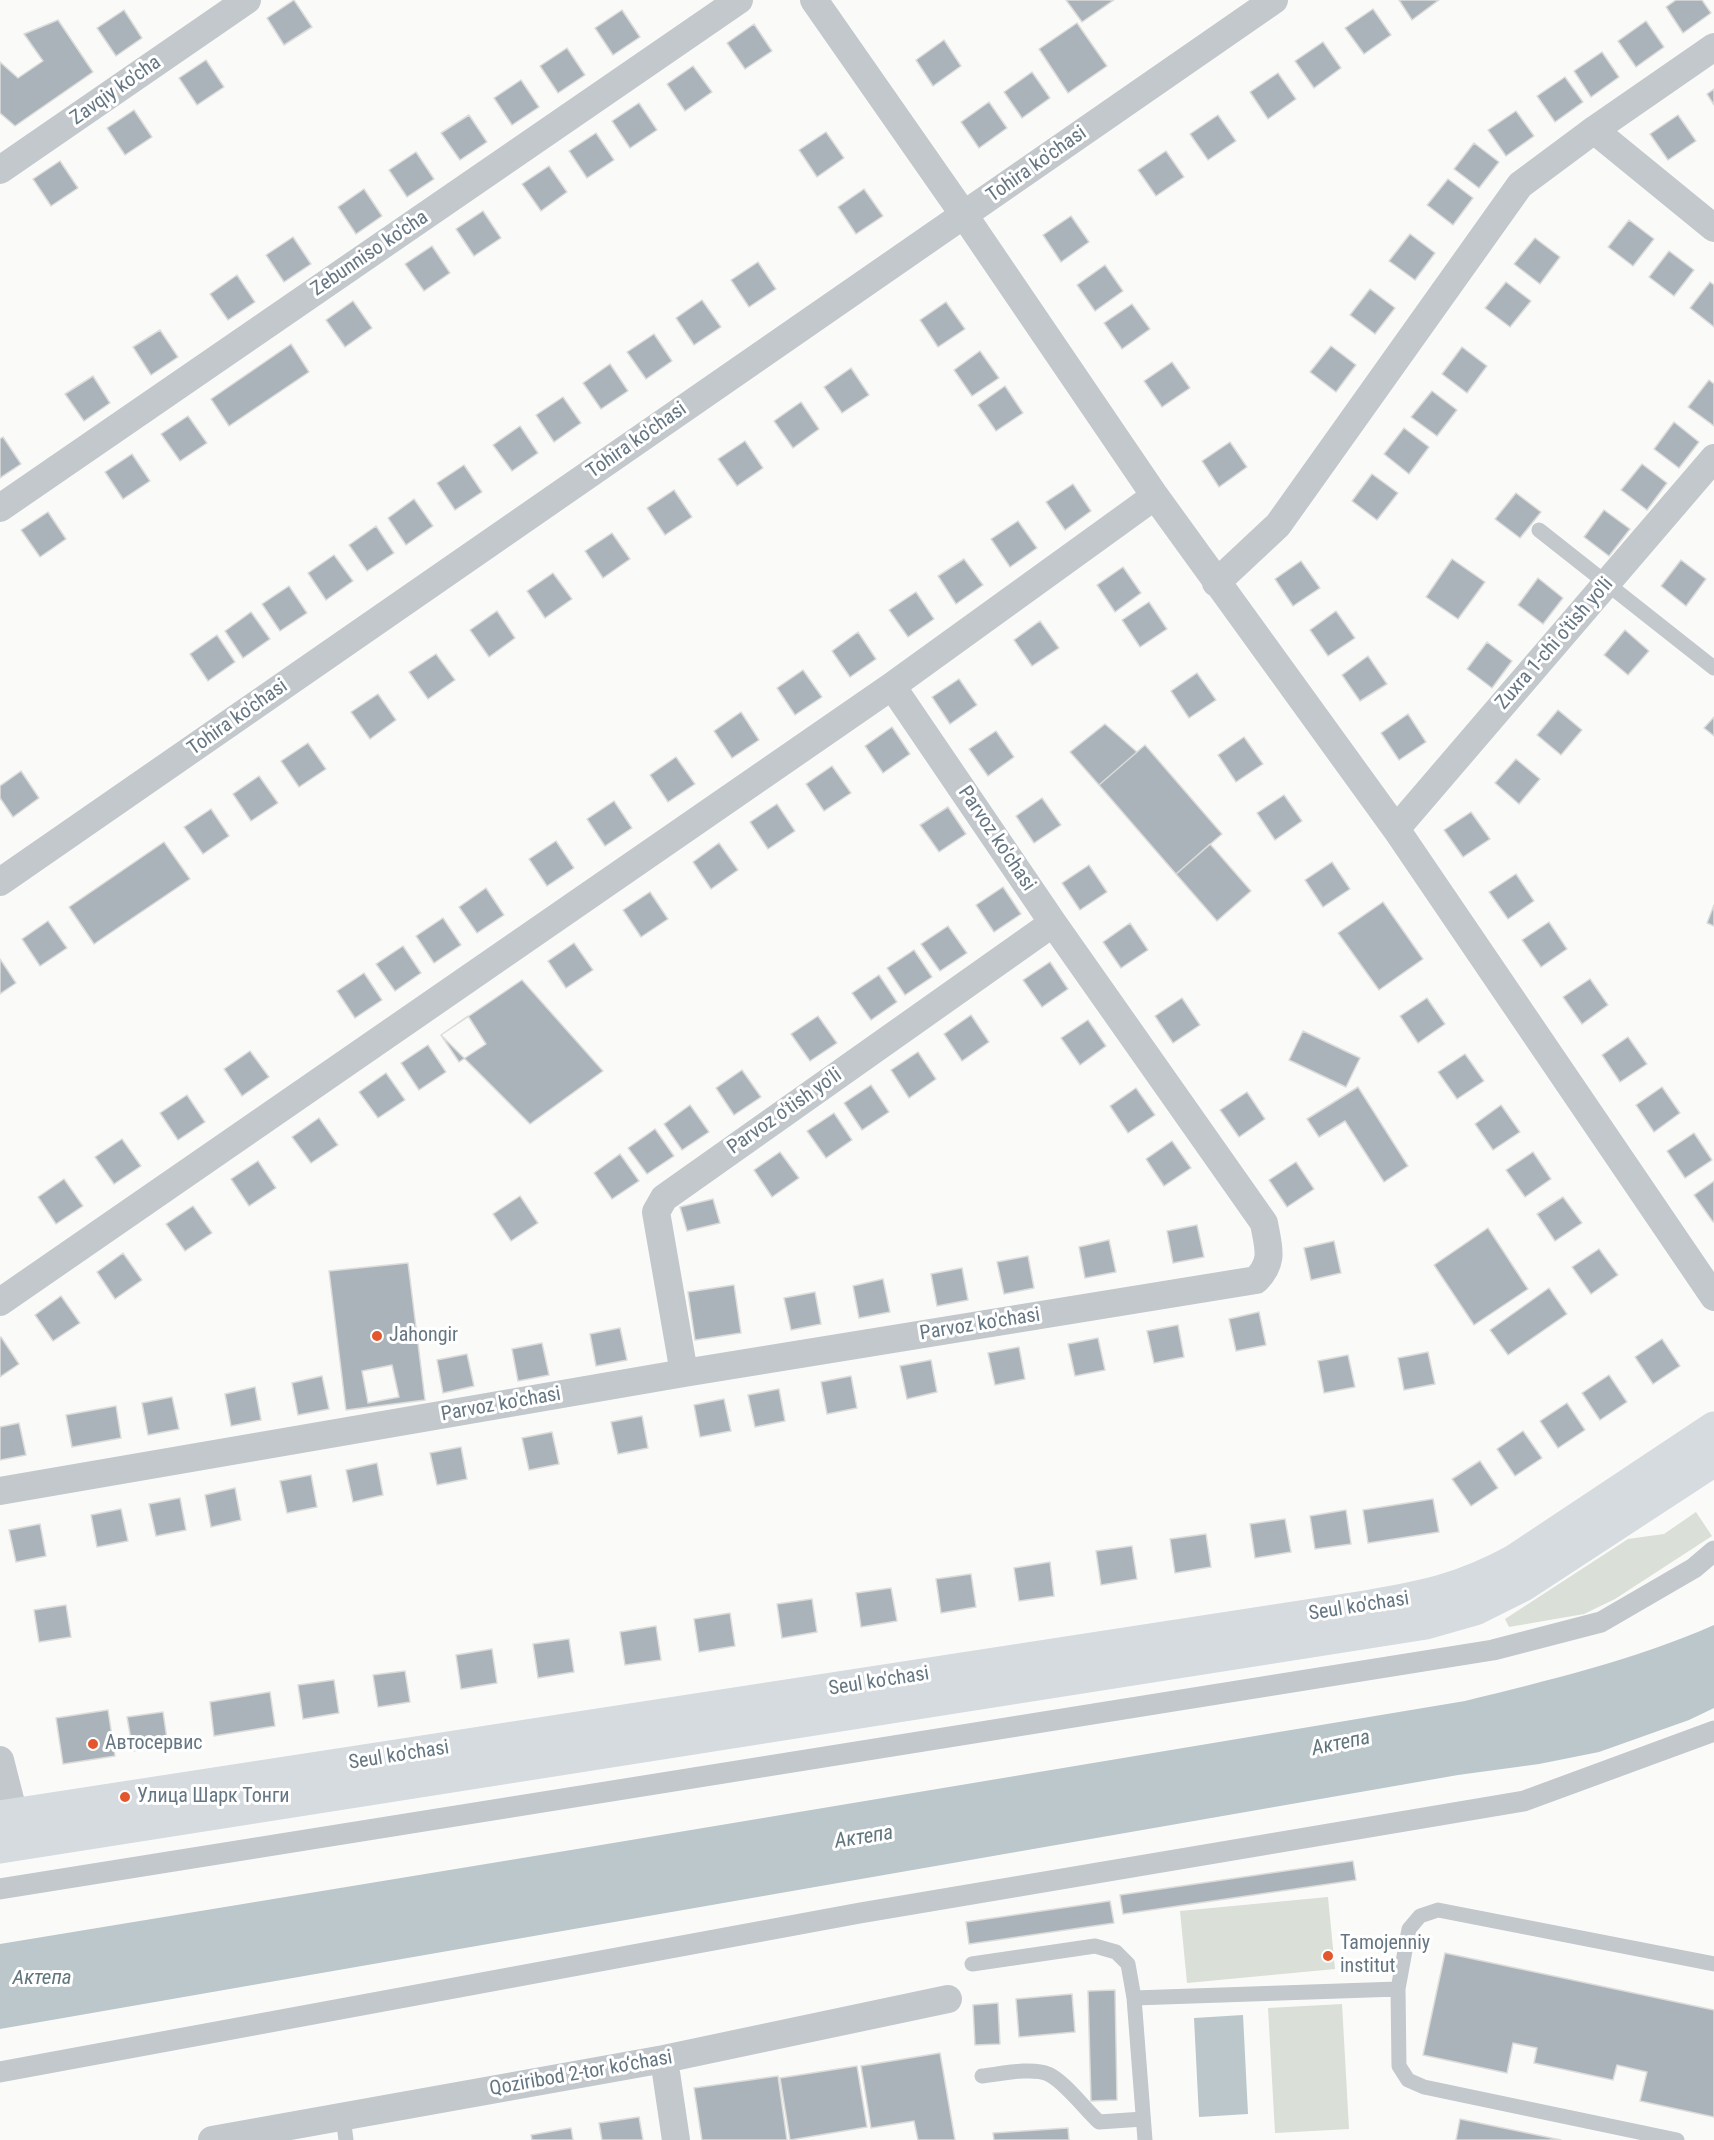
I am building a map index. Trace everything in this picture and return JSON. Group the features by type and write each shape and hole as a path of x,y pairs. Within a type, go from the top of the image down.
{"main road":[{"name":"Seul ko'chasi","path":"8,1831 1433,1594 1472,1582 1514,1561 1714,1428"},
{"name":"Seul ko'chasi","path":"8,1831 1426,1623 1475,1609 1517,1588 1561,1562 1714,1460"}],"street":[{"name":"Zebunniso ko'cha","path":"0,508 740,0"},
{"path":"814,0 1216,583 1396,829 1714,1297"},
{"name":"Tohira ko'chasi","path":"0,882 1274,0"},
{"name":"Zavqiy ko'cha","path":"0,171 234,4"},
{"path":"1216,583 1278,525 1520,184 1714,47"},
{"path":"1594,130 1714,228"},
{"name":"Zuxra 1-chi o'tish yo'li","path":"1396,829 1714,458"},
{"path":"0,1302 892,687 1155,496"},
{"name":"Parvoz ko'chasi","path":"0,1491 684,1373 1256,1280 1266,1270 1269,1253 1264,1223 1053,923 892,687"},
{"name":"Parvoz o'tish yo'li","path":"684,1373 656,1212 664,1198 1053,923"},
{"path":"0,1889 1493,1650 1601,1622 1694,1568 1714,1551"},
{"path":"0,2072 848,1915 1524,1801 1714,1731"},
{"path":"2,1768 8,1831"},
{"name":"Qoziribod 2-tor ko‘chasi","path":"212,2140 345,2129 948,1999"},
{"path":"664,2059 676,2140"}],"lane":[{"path":"1539,530 1714,668"},
{"path":"1677,2140 1424,2087 1408,2080 1399,2066 1398,1989 1409,1929 1420,1916 1438,1910 1714,1964"},
{"path":"972,1964 1095,1946 1116,1952 1128,1964 1134,1998 1145,2140"},
{"path":"1134,1998 1398,1989"},
{"path":"982,2076 1030,2071 1048,2073 1067,2088 1082,2107 1099,2122 1143,2119"}],"shaded area":[{"path":"1696,1512 1712,1536 1615,1599 1584,1614 1509,1627 1505,1619 1628,1539 1664,1534"},
{"path":"1328,1897 1335,1969 1187,1983 1180,1911"},
{"path":"1342,2004 1349,2129 1275,2133 1268,2008"}],"water":[{"name":"Актепа","path":"1714,1625 1714,1708 1689,1720 1599,1752 0,2029 0,1944 1465,1701 1622,1659"},
{"path":"1243,2015 1248,2114 1199,2117 1194,2018"}],"building":[{"path":"294,0 312,27 284,45 267,18"},
{"path":"1066,0 1114,0 1082,22"},
{"path":"1399,0 1439,0 1412,20"},
{"path":"1676,0 1702,0 1711,13 1683,33 1666,7"},
{"path":"1373,9 1391,35 1364,54 1345,28"},
{"path":"124,10 142,38 116,56 97,28"},
{"path":"622,10 640,37 613,55 595,28"},
{"path":"58,20 93,72 15,126 0,113 0,62 18,78 43,61 24,34"},
{"path":"1646,21 1664,47 1636,67 1618,41"},
{"path":"1077,23 1107,66 1068,93 1039,49"},
{"path":"754,24 772,51 745,69 727,43"},
{"path":"944,40 961,66 933,86 916,60"},
{"path":"1323,42 1341,68 1314,88 1295,61"},
{"path":"567,48 585,75 558,93 540,66"},
{"path":"1602,52 1619,77 1591,97 1574,71"},
{"path":"206,60 224,87 197,105 179,78"},
{"path":"693,66 712,92 685,111 667,84"},
{"path":"1032,72 1050,98 1022,118 1004,92"},
{"path":"1278,73 1296,99 1268,119 1250,92"},
{"path":"1565,77 1583,102 1555,122 1537,96"},
{"path":"521,80 539,107 512,125 494,98"},
{"path":"1714,89 1714,105 1707,94"},
{"path":"989,102 1007,128 979,148 961,122"},
{"path":"639,103 657,130 630,148 612,121"},
{"path":"134,110 152,137 125,155 107,128"},
{"path":"1516,111 1534,136 1506,156 1488,130"},
{"path":"469,115 487,142 460,160 441,133"},
{"path":"1218,115 1236,141 1208,160 1190,134"},
{"path":"1678,115 1696,141 1668,160 1650,134"},
{"path":"826,132 844,158 817,177 799,150"},
{"path":"596,133 614,160 587,178 569,151"},
{"path":"1474,143 1499,162 1479,188 1454,169"},
{"path":"1166,151 1184,177 1156,196 1138,170"},
{"path":"416,152 434,179 407,197 389,170"},
{"path":"60,161 78,188 51,206 33,179"},
{"path":"549,166 567,192 541,211 522,184"},
{"path":"1448,179 1473,198 1453,225 1427,205"},
{"path":"364,189 382,216 356,234 338,207"},
{"path":"864,189 883,216 856,234 838,207"},
{"path":"483,211 501,238 474,256 456,229"},
{"path":"1071,216 1089,242 1061,262 1043,235"},
{"path":"1629,220 1654,239 1633,266 1608,247"},
{"path":"1410,234 1435,253 1415,280 1389,261"},
{"path":"293,237 311,264 284,282 266,255"},
{"path":"1535,238 1560,257 1540,284 1514,264"},
{"path":"432,246 450,273 424,291 405,264"},
{"path":"1669,251 1694,270 1674,296 1649,277"},
{"path":"758,262 776,289 749,307 731,280"},
{"path":"1105,265 1123,291 1095,311 1077,285"},
{"path":"237,275 255,302 228,320 210,294"},
{"path":"1506,282 1531,301 1510,327 1485,308"},
{"path":"1710,282 1714,285 1714,327 1690,308"},
{"path":"1370,289 1395,308 1375,334 1350,315"},
{"path":"702,300 721,327 694,345 676,318"},
{"path":"353,301 372,328 345,347 326,320"},
{"path":"946,302 965,329 938,347 920,320"},
{"path":"1132,304 1150,329 1122,349 1104,323"},
{"path":"160,330 178,357 151,375 133,347"},
{"path":"654,334 672,361 646,379 627,352"},
{"path":"291,344 309,372 229,426 211,399"},
{"path":"1331,346 1356,365 1336,392 1310,372"},
{"path":"1462,347 1487,366 1467,393 1442,374"},
{"path":"980,351 999,378 972,396 954,370"},
{"path":"1172,362 1190,388 1162,407 1144,381"},
{"path":"610,364 628,391 601,409 583,383"},
{"path":"851,368 869,395 842,413 824,387"},
{"path":"93,376 110,403 84,421 65,394"},
{"path":"1709,380 1714,384 1714,426 1688,407"},
{"path":"1005,386 1023,413 996,431 978,405"},
{"path":"1432,391 1457,410 1437,436 1411,417"},
{"path":"563,397 581,423 554,442 536,415"},
{"path":"801,402 819,429 793,448 774,421"},
{"path":"188,416 207,443 180,461 161,434"},
{"path":"1674,422 1699,442 1679,468 1654,449"},
{"path":"520,426 538,453 512,471 493,445"},
{"path":"1404,428 1429,447 1409,474 1384,454"},
{"path":"3,437 21,464 0,478 0,439"},
{"path":"745,441 763,468 737,486 718,459"},
{"path":"1230,442 1247,467 1219,487 1202,461"},
{"path":"132,454 150,481 123,499 105,472"},
{"path":"1642,464 1667,483 1647,510 1621,490"},
{"path":"464,465 482,492 455,510 437,483"},
{"path":"1372,474 1398,493 1377,520 1352,501"},
{"path":"1073,484 1091,511 1065,530 1046,502"},
{"path":"674,490 692,517 665,535 647,508"},
{"path":"1516,493 1541,512 1520,538 1495,519"},
{"path":"414,499 433,526 406,545 388,518"},
{"path":"1604,510 1630,529 1609,556 1584,537"},
{"path":"48,512 66,539 40,557 21,530"},
{"path":"1018,521 1037,548 1010,567 991,539"},
{"path":"376,526 394,553 367,571 349,545"},
{"path":"612,533 630,559 603,578 585,551"},
{"path":"334,555 353,581 326,600 308,573"},
{"path":"964,559 983,585 956,604 938,576"},
{"path":"1452,559 1485,582 1458,619 1426,597"},
{"path":"1681,560 1706,579 1686,606 1661,586"},
{"path":"1301,561 1320,588 1293,606 1275,579"},
{"path":"1123,567 1141,593 1115,612 1097,585"},
{"path":"553,573 572,599 545,618 527,591"},
{"path":"1538,578 1563,598 1543,624 1518,605"},
{"path":"289,586 307,613 280,631 262,604"},
{"path":"916,592 934,619 908,637 889,610"},
{"path":"1149,602 1167,629 1140,647 1122,620"},
{"path":"497,611 515,638 489,657 470,630"},
{"path":"1336,611 1355,638 1328,656 1310,630"},
{"path":"251,612 270,639 243,658 225,631"},
{"path":"1040,621 1059,648 1032,666 1014,640"},
{"path":"1625,630 1649,651 1628,675 1604,655"},
{"path":"858,632 876,659 850,677 832,651"},
{"path":"217,635 235,662 208,681 190,654"},
{"path":"1487,642 1512,661 1492,688 1467,669"},
{"path":"436,654 455,680 428,699 409,672"},
{"path":"1368,656 1387,684 1360,701 1342,675"},
{"path":"803,670 822,697 795,715 777,688"},
{"path":"1197,673 1216,700 1189,718 1171,691"},
{"path":"959,679 977,705 950,724 932,697"},
{"path":"378,694 396,720 370,739 351,712"},
{"path":"1558,710 1582,730 1561,755 1537,735"},
{"path":"741,712 759,740 732,758 714,731"},
{"path":"1408,714 1426,742 1399,760 1381,733"},
{"path":"1714,717 1714,736 1704,728"},
{"path":"1105,724 1137,752 1099,785 1070,752"},
{"path":"892,727 910,754 883,773 865,746"},
{"path":"996,731 1014,757 988,776 969,749"},
{"path":"1244,737 1263,764 1236,782 1218,755"},
{"path":"308,743 326,769 299,787 281,761"},
{"path":"1145,745 1222,834 1176,874 1099,785"},
{"path":"676,757 695,784 668,802 650,775"},
{"path":"1516,759 1540,779 1519,804 1495,783"},
{"path":"832,766 851,793 824,811 806,784"},
{"path":"21,771 39,798 13,817 0,798 0,786"},
{"path":"259,776 278,803 251,821 233,794"},
{"path":"1284,795 1302,821 1275,840 1257,813"},
{"path":"1042,798 1061,825 1034,843 1016,816"},
{"path":"614,801 632,828 605,846 587,819"},
{"path":"777,804 795,831 768,849 750,822"},
{"path":"948,807 966,834 939,852 920,825"},
{"path":"211,809 229,836 203,854 184,827"},
{"path":"1471,812 1490,839 1463,857 1444,830"},
{"path":"556,841 574,868 547,886 529,859"},
{"path":"164,842 190,879 94,944 69,907"},
{"path":"719,843 738,870 711,889 693,862"},
{"path":"1210,844 1251,891 1217,921 1176,874"},
{"path":"1332,862 1350,889 1323,907 1305,880"},
{"path":"1089,865 1107,892 1080,910 1062,883"},
{"path":"1516,874 1534,901 1508,919 1489,892"},
{"path":"1003,887 1021,914 994,932 976,905"},
{"path":"486,888 504,915 477,933 459,907"},
{"path":"650,892 668,919 641,937 623,910"},
{"path":"1383,902 1423,959 1379,990 1338,933"},
{"path":"1714,905 1714,926 1707,923"},
{"path":"443,918 461,945 434,963 416,936"},
{"path":"48,921 67,948 40,966 22,939"},
{"path":"1549,922 1567,949 1541,967 1522,940"},
{"path":"1130,923 1148,950 1121,968 1103,942"},
{"path":"948,926 967,953 940,971 921,944"},
{"path":"574,943 593,970 566,988 548,961"},
{"path":"403,946 421,973 395,991 376,964"},
{"path":"914,950 932,977 905,995 887,968"},
{"path":"0,959 16,983 0,994"},
{"path":"1050,962 1068,989 1042,1007 1023,980"},
{"path":"364,973 382,1000 355,1018 337,991"},
{"path":"879,975 897,1002 871,1020 852,993"},
{"path":"1590,979 1608,1005 1582,1024 1563,997"},
{"path":"522,980 603,1071 530,1124 441,1035"},
{"path":"1182,998 1200,1025 1173,1043 1155,1016"},
{"path":"1427,998 1445,1024 1418,1043 1400,1016"},
{"path":"971,1015 989,1042 962,1061 944,1034"},
{"path":"468,1016 486,1044 459,1062 441,1035"},
{"path":"818,1016 837,1043 810,1061 791,1034"},
{"path":"1088,1020 1106,1046 1080,1065 1061,1038"},
{"path":"1303,1031 1360,1058 1346,1087 1289,1060"},
{"path":"1628,1037 1647,1064 1620,1082 1602,1055"},
{"path":"428,1045 446,1072 419,1090 401,1063"},
{"path":"250,1051 269,1077 242,1096 224,1069"},
{"path":"918,1052 936,1079 909,1098 891,1070"},
{"path":"1465,1054 1484,1081 1457,1099 1438,1072"},
{"path":"742,1070 761,1097 734,1115 716,1088"},
{"path":"386,1073 405,1100 378,1118 359,1092"},
{"path":"871,1085 889,1112 862,1130 844,1103"},
{"path":"1358,1087 1408,1166 1384,1182 1345,1121 1319,1137 1307,1119"},
{"path":"1662,1087 1680,1113 1654,1132 1636,1105"},
{"path":"1136,1088 1155,1115 1128,1133 1110,1106"},
{"path":"1247,1092 1265,1119 1239,1137 1220,1110"},
{"path":"187,1095 205,1122 178,1140 160,1113"},
{"path":"690,1105 709,1132 682,1150 664,1124"},
{"path":"1501,1105 1520,1132 1493,1150 1475,1124"},
{"path":"834,1113 852,1140 826,1158 807,1131"},
{"path":"319,1118 338,1145 311,1163 292,1137"},
{"path":"655,1129 674,1156 647,1174 628,1148"},
{"path":"1694,1133 1712,1160 1685,1178 1667,1151"},
{"path":"122,1139 141,1166 114,1184 95,1157"},
{"path":"1172,1141 1191,1168 1164,1186 1146,1159"},
{"path":"780,1152 799,1178 772,1197 754,1170"},
{"path":"1533,1152 1551,1179 1525,1197 1506,1170"},
{"path":"620,1154 639,1181 612,1199 594,1173"},
{"path":"258,1161 276,1188 249,1206 231,1179"},
{"path":"1296,1162 1314,1189 1287,1207 1269,1180"},
{"path":"64,1179 83,1206 56,1224 38,1197"},
{"path":"1714,1181 1714,1221 1713,1222 1694,1195"},
{"path":"520,1196 538,1223 511,1241 493,1214"},
{"path":"1563,1197 1582,1223 1555,1241 1537,1214"},
{"path":"713,1199 720,1223 687,1231 680,1207"},
{"path":"193,1206 212,1233 185,1251 166,1224"},
{"path":"1197,1225 1204,1257 1173,1263 1167,1231"},
{"path":"1488,1228 1528,1289 1474,1325 1434,1265"},
{"path":"1109,1240 1116,1272 1085,1278 1079,1247"},
{"path":"1334,1241 1341,1273 1311,1280 1304,1248"},
{"path":"1599,1249 1618,1275 1591,1294 1572,1267"},
{"path":"123,1253 142,1280 115,1299 97,1272"},
{"path":"1028,1256 1034,1288 1004,1294 997,1262"},
{"name":"Jahongir","path":"408,1263 425,1400 346,1410 329,1271"},
{"path":"962,1268 968,1300 937,1306 931,1274"},
{"path":"883,1279 890,1312 859,1318 853,1286"},
{"path":"734,1285 741,1333 695,1340 688,1292"},
{"path":"1549,1288 1567,1314 1508,1355 1490,1330"},
{"path":"815,1292 821,1324 791,1330 784,1298"},
{"path":"61,1296 80,1323 53,1341 35,1315"},
{"path":"1259,1312 1266,1345 1236,1351 1229,1319"},
{"path":"1178,1325 1184,1357 1154,1363 1147,1331"},
{"path":"620,1328 627,1360 596,1366 590,1334"},
{"path":"0,1338 19,1364 0,1377"},
{"path":"1098,1338 1105,1370 1075,1376 1068,1344"},
{"path":"1662,1339 1680,1366 1653,1384 1635,1357"},
{"path":"542,1343 549,1375 518,1381 512,1349"},
{"path":"1019,1347 1025,1379 995,1385 988,1353"},
{"path":"1428,1352 1435,1384 1404,1390 1398,1358"},
{"path":"467,1354 474,1386 443,1393 437,1360"},
{"path":"1348,1355 1355,1387 1324,1393 1318,1361"},
{"path":"931,1360 937,1392 907,1399 900,1366"},
{"path":"392,1365 399,1397 368,1403 362,1371"},
{"path":"1609,1375 1627,1402 1600,1420 1582,1393"},
{"path":"322,1376 329,1409 298,1415 292,1383"},
{"path":"851,1376 857,1408 827,1414 821,1382"},
{"path":"255,1387 261,1420 231,1426 225,1394"},
{"path":"779,1389 785,1421 755,1427 748,1395"},
{"path":"172,1397 179,1429 148,1435 142,1403"},
{"path":"724,1399 731,1431 700,1437 694,1405"},
{"path":"1567,1403 1585,1430 1558,1448 1540,1421"},
{"path":"116,1406 121,1438 72,1447 66,1415"},
{"path":"642,1416 648,1448 618,1454 611,1422"},
{"path":"19,1423 26,1455 0,1460 0,1427"},
{"path":"1523,1431 1542,1458 1515,1476 1497,1449"},
{"path":"552,1432 559,1464 529,1470 522,1438"},
{"path":"461,1447 467,1479 437,1485 430,1453"},
{"path":"1480,1461 1498,1488 1471,1506 1452,1479"},
{"path":"377,1463 383,1495 353,1502 346,1470"},
{"path":"311,1475 317,1507 287,1513 280,1481"},
{"path":"235,1488 241,1520 211,1527 205,1495"},
{"path":"180,1498 186,1530 156,1536 149,1504"},
{"path":"1433,1499 1439,1532 1368,1543 1363,1510"},
{"path":"121,1509 128,1541 97,1547 91,1515"},
{"path":"1346,1510 1351,1544 1315,1549 1310,1516"},
{"path":"1285,1519 1291,1552 1255,1558 1250,1524"},
{"path":"40,1524 46,1556 16,1562 9,1530"},
{"path":"1206,1534 1211,1567 1175,1573 1170,1539"},
{"path":"1132,1546 1137,1579 1101,1585 1096,1551"},
{"path":"1050,1562 1054,1596 1019,1601 1014,1568"},
{"path":"971,1574 976,1607 941,1613 936,1579"},
{"path":"891,1588 897,1621 861,1627 856,1593"},
{"path":"812,1599 817,1632 782,1638 777,1604"},
{"path":"66,1605 71,1637 39,1642 34,1610"},
{"path":"730,1613 735,1646 699,1652 694,1619"},
{"path":"656,1626 661,1660 625,1665 620,1632"},
{"path":"569,1639 574,1672 538,1678 533,1644"},
{"path":"492,1649 497,1683 461,1689 456,1655"},
{"path":"405,1671 410,1702 378,1707 373,1675"},
{"path":"334,1680 339,1713 303,1719 298,1685"},
{"path":"270,1692 275,1726 214,1736 210,1702"},
{"path":"108,1710 115,1756 63,1764 56,1718"},
{"path":"163,1712 168,1746 133,1751 127,1717"},
{"path":"1353,1861 1356,1880 1123,1914 1120,1895"},
{"path":"1110,1901 1114,1923 969,1944 966,1922"},
{"path":"1445,1953 1714,2010 1714,2117 1640,2101 1647,2072 1617,2065 1613,2080 1534,2063 1537,2048 1513,2043 1507,2073 1423,2055"},
{"path":"1115,1990 1117,2100 1091,2101 1088,1991"},
{"path":"1072,1994 1075,2032 1019,2037 1016,1999"},
{"path":"998,2003 1000,2044 975,2045 973,2005"},
{"path":"940,2053 955,2140 918,2140 914,2121 871,2128 861,2066"},
{"path":"857,2066 867,2127 790,2140 780,2078"},
{"path":"778,2076 787,2140 702,2140 694,2088"},
{"path":"639,2117 643,2140 602,2140 599,2123"},
{"path":"1460,2119 1561,2140 1456,2140"},
{"path":"571,2128 573,2140 532,2140 531,2135"},
{"path":"1068,2128 1069,2140 994,2140 993,2133"}],"place":[{"name":"Jahongir","path":"377,1336"},
{"name":"Автосервис","path":"93,1744"},
{"name":"Улица Шарк Тонги","path":"125,1797"},
{"name":"Tamojenniy institut","path":"1328,1956"}]}
